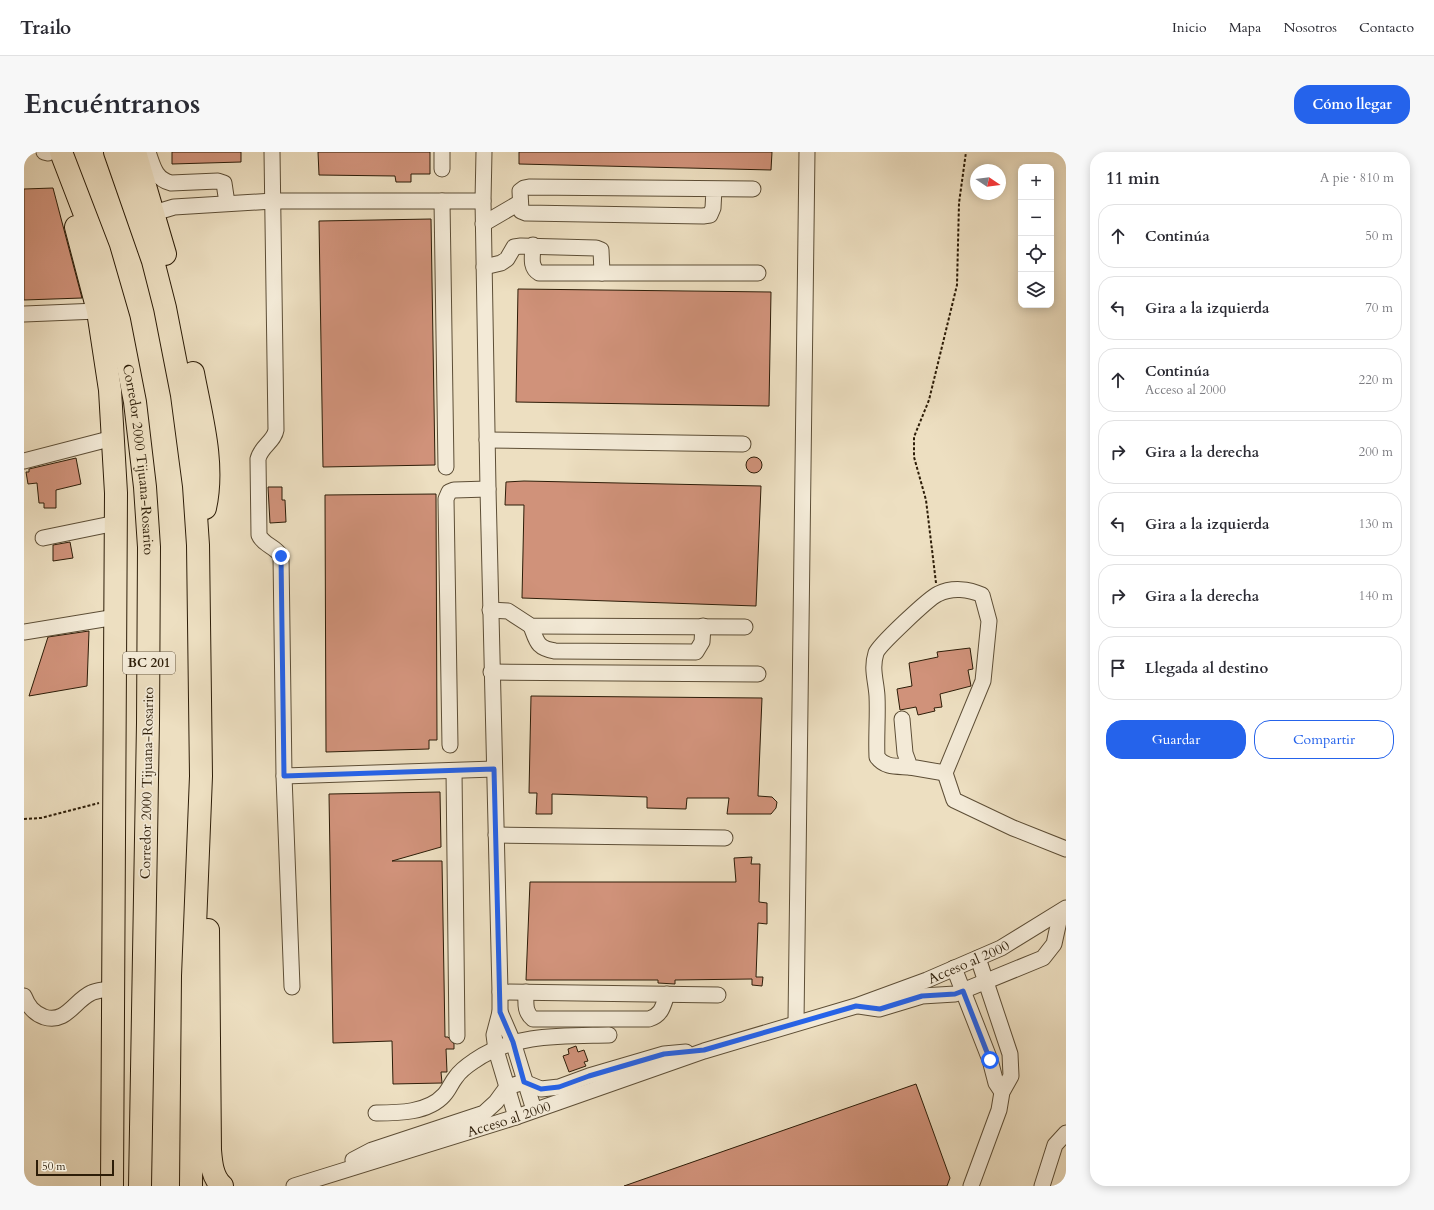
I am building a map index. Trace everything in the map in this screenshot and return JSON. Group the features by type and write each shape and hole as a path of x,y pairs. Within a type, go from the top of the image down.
{"highway":[{"path":"50,152 79,234 98,311 110,390 113,438 116,523 116,668 112,988 112,1186"},
{"name":"Corredor 2000 Tijuana-Rosarito","path":"50,152 101,258 119,320 135,402 145,487 149,547 148,723 140,1186"},
{"path":"115,152 153,261 165,308 183,402 194,486 197,535 201,776 209,938 210,1150 212,1167 218,1183 222,1186"},
{"path":"135,152 147,196 154,213 184,328 203,430 209,473 206,505 197,535"},
{"path":"116,668 137,707 148,723"},
{"path":"191,1186 193,976 201,776"},
{"path":"113,910 123,898 145,881"}],"street":[{"path":"148,152 158,177 171,183 218,181 224,183 227,203"},
{"path":"272,152 276,430 274,437 261,450 258,459 259,535 261,541 277,549 281,556 284,776 292,987"},
{"path":"442,152 442,169"},
{"path":"484,152 483,224 491,672 500,992 500,1012 494,1035 496,1050 516,1117"},
{"path":"796,1022 807,152"},
{"path":"714,189 713,208 710,214 703,216 526,213 521,211 519,203 520,191 529,187 753,189"},
{"path":"154,213 174,207 273,201 483,201"},
{"path":"442,201 446,467"},
{"path":"483,224 519,203"},
{"path":"484,267 501,263 507,259 514,248 533,246 596,248 601,250 602,273"},
{"path":"533,246 532,265 534,270 539,273 758,273"},
{"path":"24,314 98,311"},
{"path":"24,461 113,438"},
{"path":"487,440 743,444"},
{"path":"450,745 446,499 449,492 454,490 488,489"},
{"path":"42,538 116,523"},
{"path":"945,773 910,767 890,766 880,762 877,757 877,696 872,670 876,652 892,635 938,594 961,589 982,595 989,621 983,681 945,773 954,800 1013,828 1066,849"},
{"path":"490,610 508,611 531,626 745,627"},
{"path":"24,632 116,617"},
{"path":"531,626 538,644 543,649 555,652 665,653 696,652 702,642 703,626"},
{"path":"491,672 758,674"},
{"path":"902,719 905,753 910,767"},
{"path":"284,776 494,769"},
{"path":"454,771 457,1036"},
{"path":"496,835 725,838"},
{"path":"856,1006 880,1009 922,996 955,994 1043,958 1054,944 1063,910"},
{"name":"Acceso al 2000","path":"294,1186 516,1117 704,1050 796,1022 856,1006 927,980 1001,948 1063,910"},
{"path":"971,1186 999,1110 1002,1092 1011,1076 1010,1054 978,958"},
{"path":"954,968 990,1060 996,1083 1002,1092"},
{"path":"24,996 28,1006 37,1015 52,1020 67,1014 91,993 112,988"},
{"path":"500,992 718,995"},
{"path":"526,992 526,1010 528,1015 533,1019 649,1019 657,1016 662,1010 667,994"},
{"path":"500,1012 513,1042 524,1082 534,1110"},
{"path":"376,1113 399,1113 435,1104 445,1094 456,1077 474,1061 513,1042 545,1037 609,1035"},
{"name":"Acceso al 2000","path":"524,1082 541,1089 559,1087 589,1076 664,1054 704,1050"},
{"path":"507,1088 524,1082"},
{"name":"Acceso al 2000","path":"311,1180 372,1150 484,1113 496,1102 507,1088"},
{"path":"1042,1186 1054,1145 1066,1133"}],"path":[{"path":"938,594 926,500 914,457 914,438 929,400 957,285 959,203 966,152"},
{"path":"24,819 41,818 115,798"}],"building":[{"path":"172,152 241,152 241,162 172,164"},
{"path":"318,152 430,152 430,174 411,174 411,182 396,182 395,176 319,175"},
{"path":"519,152 772,152 771,170 519,164"},
{"path":"53,188 82,298 24,300 24,189"},
{"path":"431,219 435,465 323,467 319,221"},
{"path":"518,289 771,292 769,406 516,402"},
{"path":"754,457 761,462 762,465 757,472 754,473 747,468 746,465 751,458"},
{"path":"76,458 81,484 56,490 56,508 44,508 44,503 39,503 37,483 28,484 26,472 29,472 29,469"},
{"path":"524,481 761,486 756,606 522,598 524,505 505,505 506,482"},
{"path":"268,487 282,487 282,500 285,500 286,522 270,523"},
{"path":"436,494 437,740 429,740 429,749 326,752 325,495"},
{"path":"70,542 73,558 53,561 53,545"},
{"path":"89,631 87,686 29,696 48,637"},
{"path":"970,648 973,669 968,670 971,686 940,694 942,707 934,708 935,711 918,715 916,707 900,710 897,689 912,686 909,663 938,657 937,652"},
{"path":"531,696 762,698 758,796 772,797 777,802 776,808 771,814 727,814 729,798 687,798 686,809 647,808 647,797 552,794 552,814 536,814 537,793 529,793"},
{"path":"440,792 441,847 392,861 442,861 445,1037 448,1037 454,1044 454,1049 446,1049 447,1072 441,1072 442,1083 393,1084 392,1041 333,1043 329,794"},
{"path":"752,857 751,864 760,864 759,902 767,903 767,924 758,923 756,977 763,977 762,986 752,985 752,979 675,980 675,984 658,983 658,980 526,980 530,882 736,882 734,858"},
{"path":"576,1046 578,1052 584,1050 588,1061 584,1062 586,1066 569,1072 563,1056 569,1054 568,1049"},
{"path":"916,1084 950,1178 947,1186 624,1186"}],"route":[{"path":"281,556 284,776 494,769 500,1012 513,1042 524,1082 541,1089 559,1087 589,1076 664,1054 704,1050 796,1022 856,1006 880,1009 922,996 955,994 963,991 990,1060"}]}
